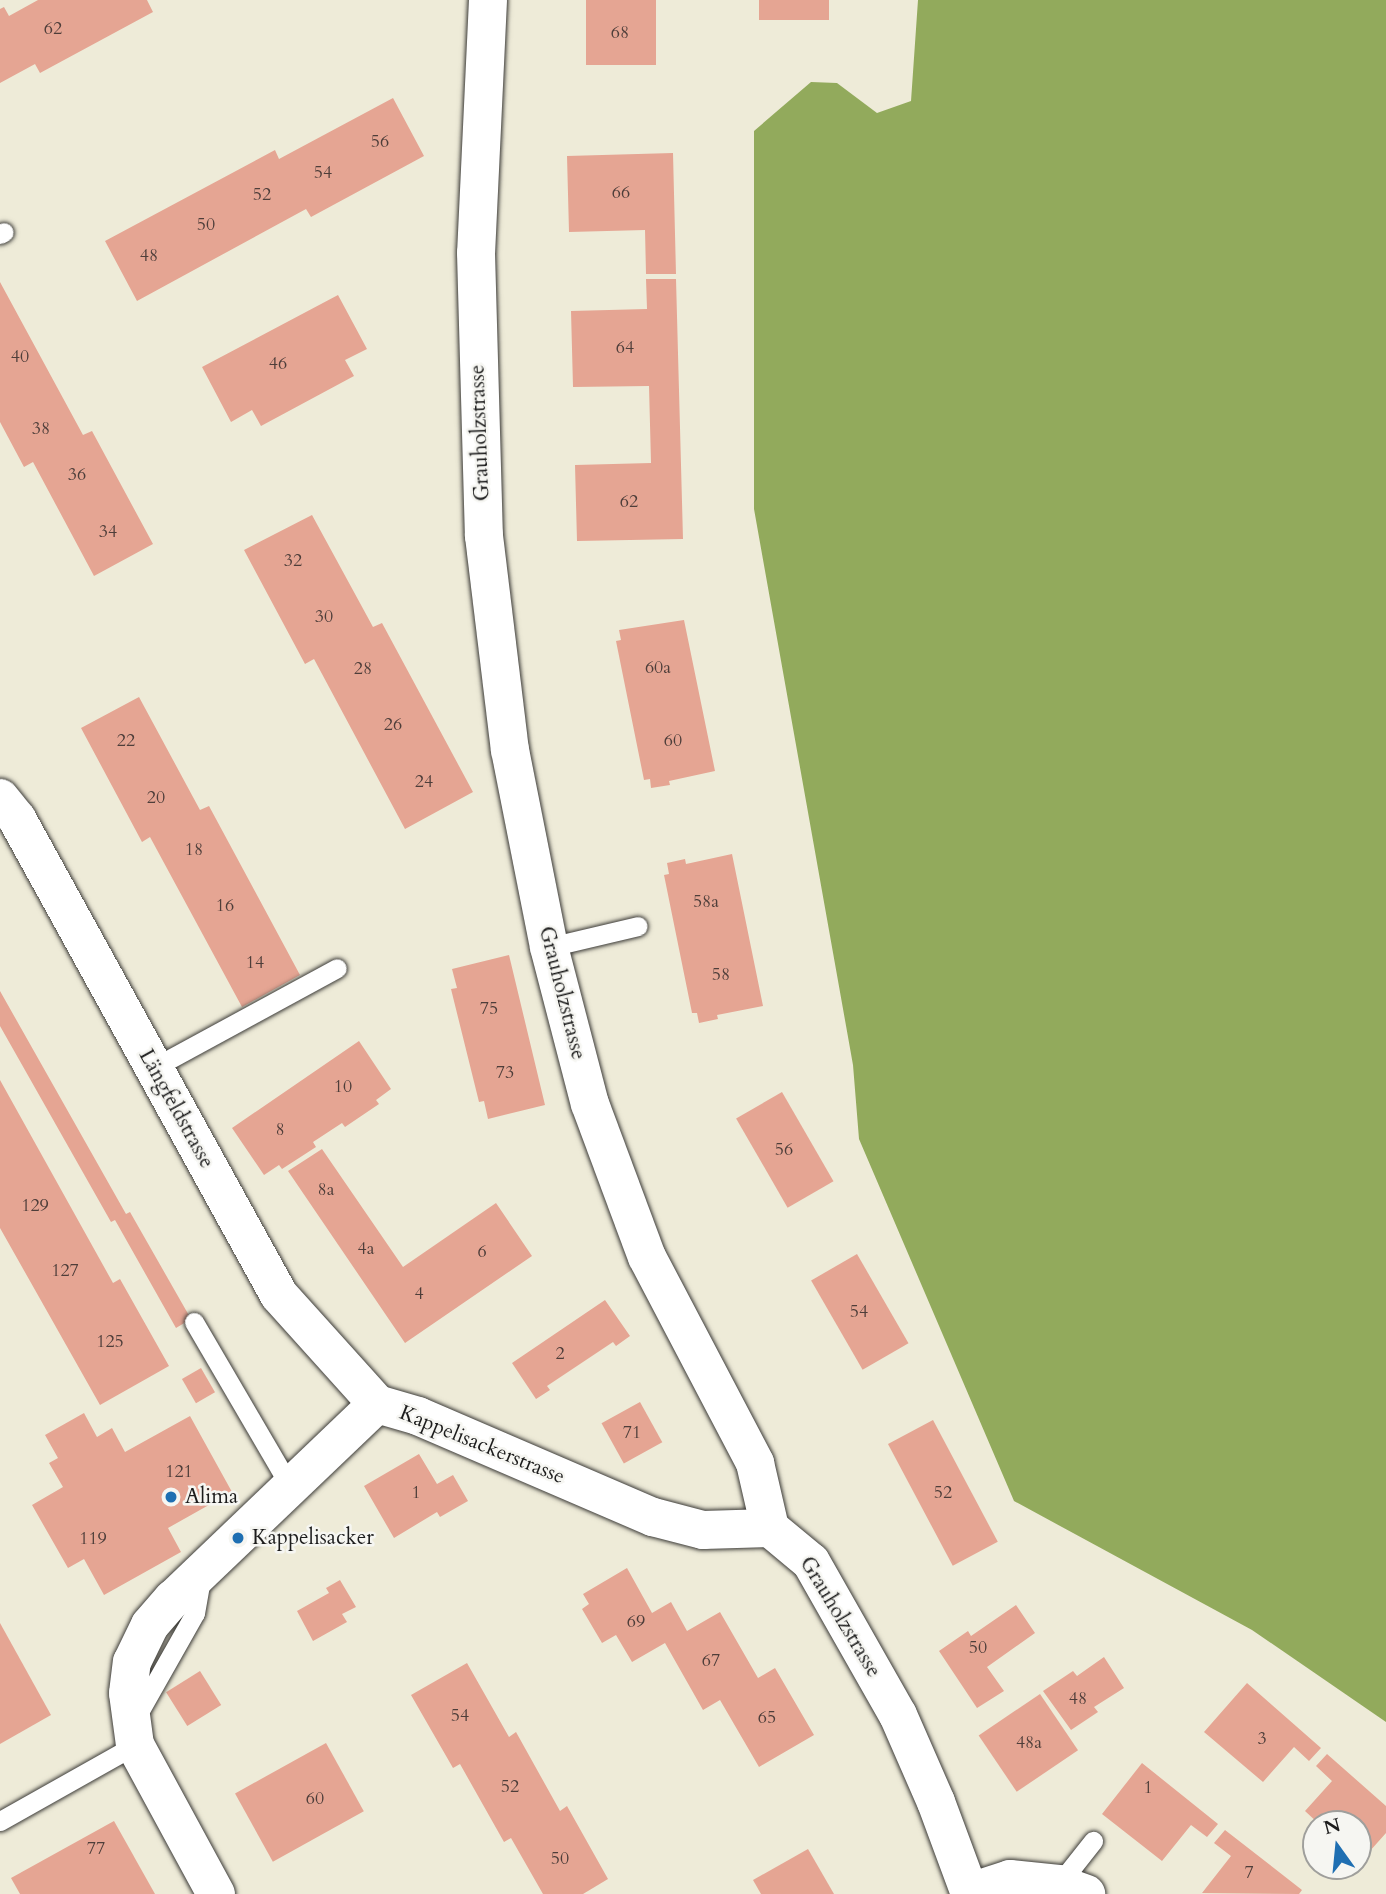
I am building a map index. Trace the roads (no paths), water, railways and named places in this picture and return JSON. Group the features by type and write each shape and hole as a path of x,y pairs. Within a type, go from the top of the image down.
{"street":[{"name":"Grauholzstrasse","path":"488,0 476,253 484,536 510,750 549,947 590,1104 647,1257 755,1463 770,1528 811,1562 898,1715 936,1802 970,1893"},
{"name":"Längfeldstrasse","path":"0,797 17,819 279,1295 377,1404"},
{"name":"Kappelisackerstrasse","path":"216,1894 132,1736 128,1693 132,1662 150,1625 377,1404 418,1416 653,1517 703,1530 770,1528"},
{"path":"970,1893 1010,1879 1072,1889"}],"lane":[{"path":"549,947 638,926"},
{"path":"153,1068 337,968"},
{"path":"194,1322 290,1486"},
{"path":"0,1821 132,1736"},
{"path":"1072,1889 1093,1841"}],"place":[{"name":"Alima","path":"171,1497"},
{"name":"Kappelisacker","path":"238,1538"}]}
